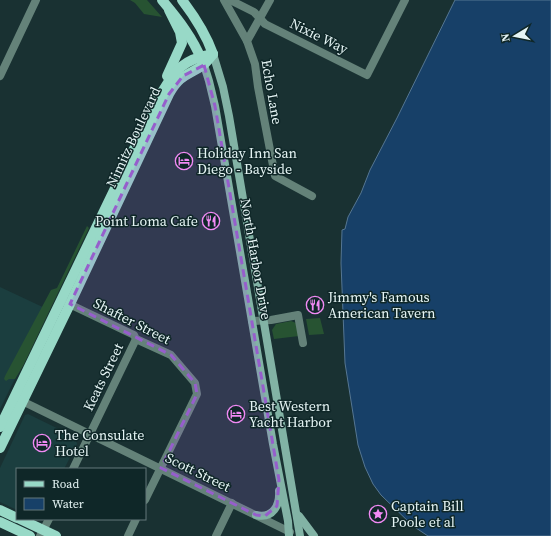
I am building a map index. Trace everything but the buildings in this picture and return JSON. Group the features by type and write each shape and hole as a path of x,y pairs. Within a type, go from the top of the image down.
{"main road":[{"name":"North Harbor Drive","path":"162,0 188,34 202,61 212,90 279,480 292,535"},
{"name":"North Harbor Drive","path":"182,0 198,22 209,43 228,108 300,536"},
{"path":"159,97 182,43 180,32 169,10"},
{"name":"Nimitz Boulevard","path":"0,427 65,302 169,94 183,76 213,54"},
{"name":"Nimitz Boulevard","path":"0,448 159,97 177,70 186,63 202,61"},
{"path":"256,515 268,515 275,510 280,496 279,480"},
{"path":"0,510 16,518"},
{"path":"297,514 314,536"},
{"path":"22,520 42,533 56,536"},
{"path":"0,522 30,536"}],"street":[{"path":"0,76 36,0"},
{"path":"224,0 247,41"},
{"name":"Nixie Way","path":"230,0 254,12 266,24 367,75 405,0"},
{"path":"247,41 270,0"},
{"name":"Echo Lane","path":"247,41 255,64 275,176 312,196"},
{"name":"Shafter Street","path":"65,302 134,335 136,339 171,355 195,383 197,394 160,468"},
{"path":"252,321 298,316 303,343"},
{"name":"Keats Street","path":"73,468 136,339"},
{"name":"Scott Street","path":"22,401 232,503 292,535"},
{"path":"146,498 160,468"},
{"path":"216,536 232,503"},
{"path":"42,533 48,520"},
{"path":"128,536 136,520"}],"highlighted area":[{"path":"204,65 215,106 279,480 277,506 265,516 256,515 161,468 197,394 195,383 171,355 70,304 169,94 183,76"}],"shaded area":[{"path":"0,287 49,310 0,409"},
{"path":"28,414 75,437 77,444 65,468 16,468 16,510 0,502 0,468 25,415"}],"green space":[{"path":"130,0 147,0 162,17 144,14 135,3"},
{"path":"87,226 89,228 23,366 15,379 9,379 6,381 4,379 5,376 51,290 57,288"},
{"path":"320,318 324,334 309,335 306,319"},
{"path":"291,321 296,323 299,336 274,339 272,330 276,324"}],"water":[{"path":"455,0 551,0 551,536 428,536 413,526 381,495 373,484 365,467 358,445 345,363 341,263 342,230 345,229 348,217 361,193 370,170"}],"place":[{"name":"Holiday Inn San Diego - Bayside","path":"184,161"},
{"name":"Point Loma Cafe","path":"211,221"},
{"name":"Jimmy's Famous American Tavern","path":"315,305"},
{"name":"Best Western Yacht Harbor","path":"236,414"},
{"name":"The Consulate Hotel","path":"42,443"},
{"name":"Captain Bill Poole et al","path":"378,514"}]}
